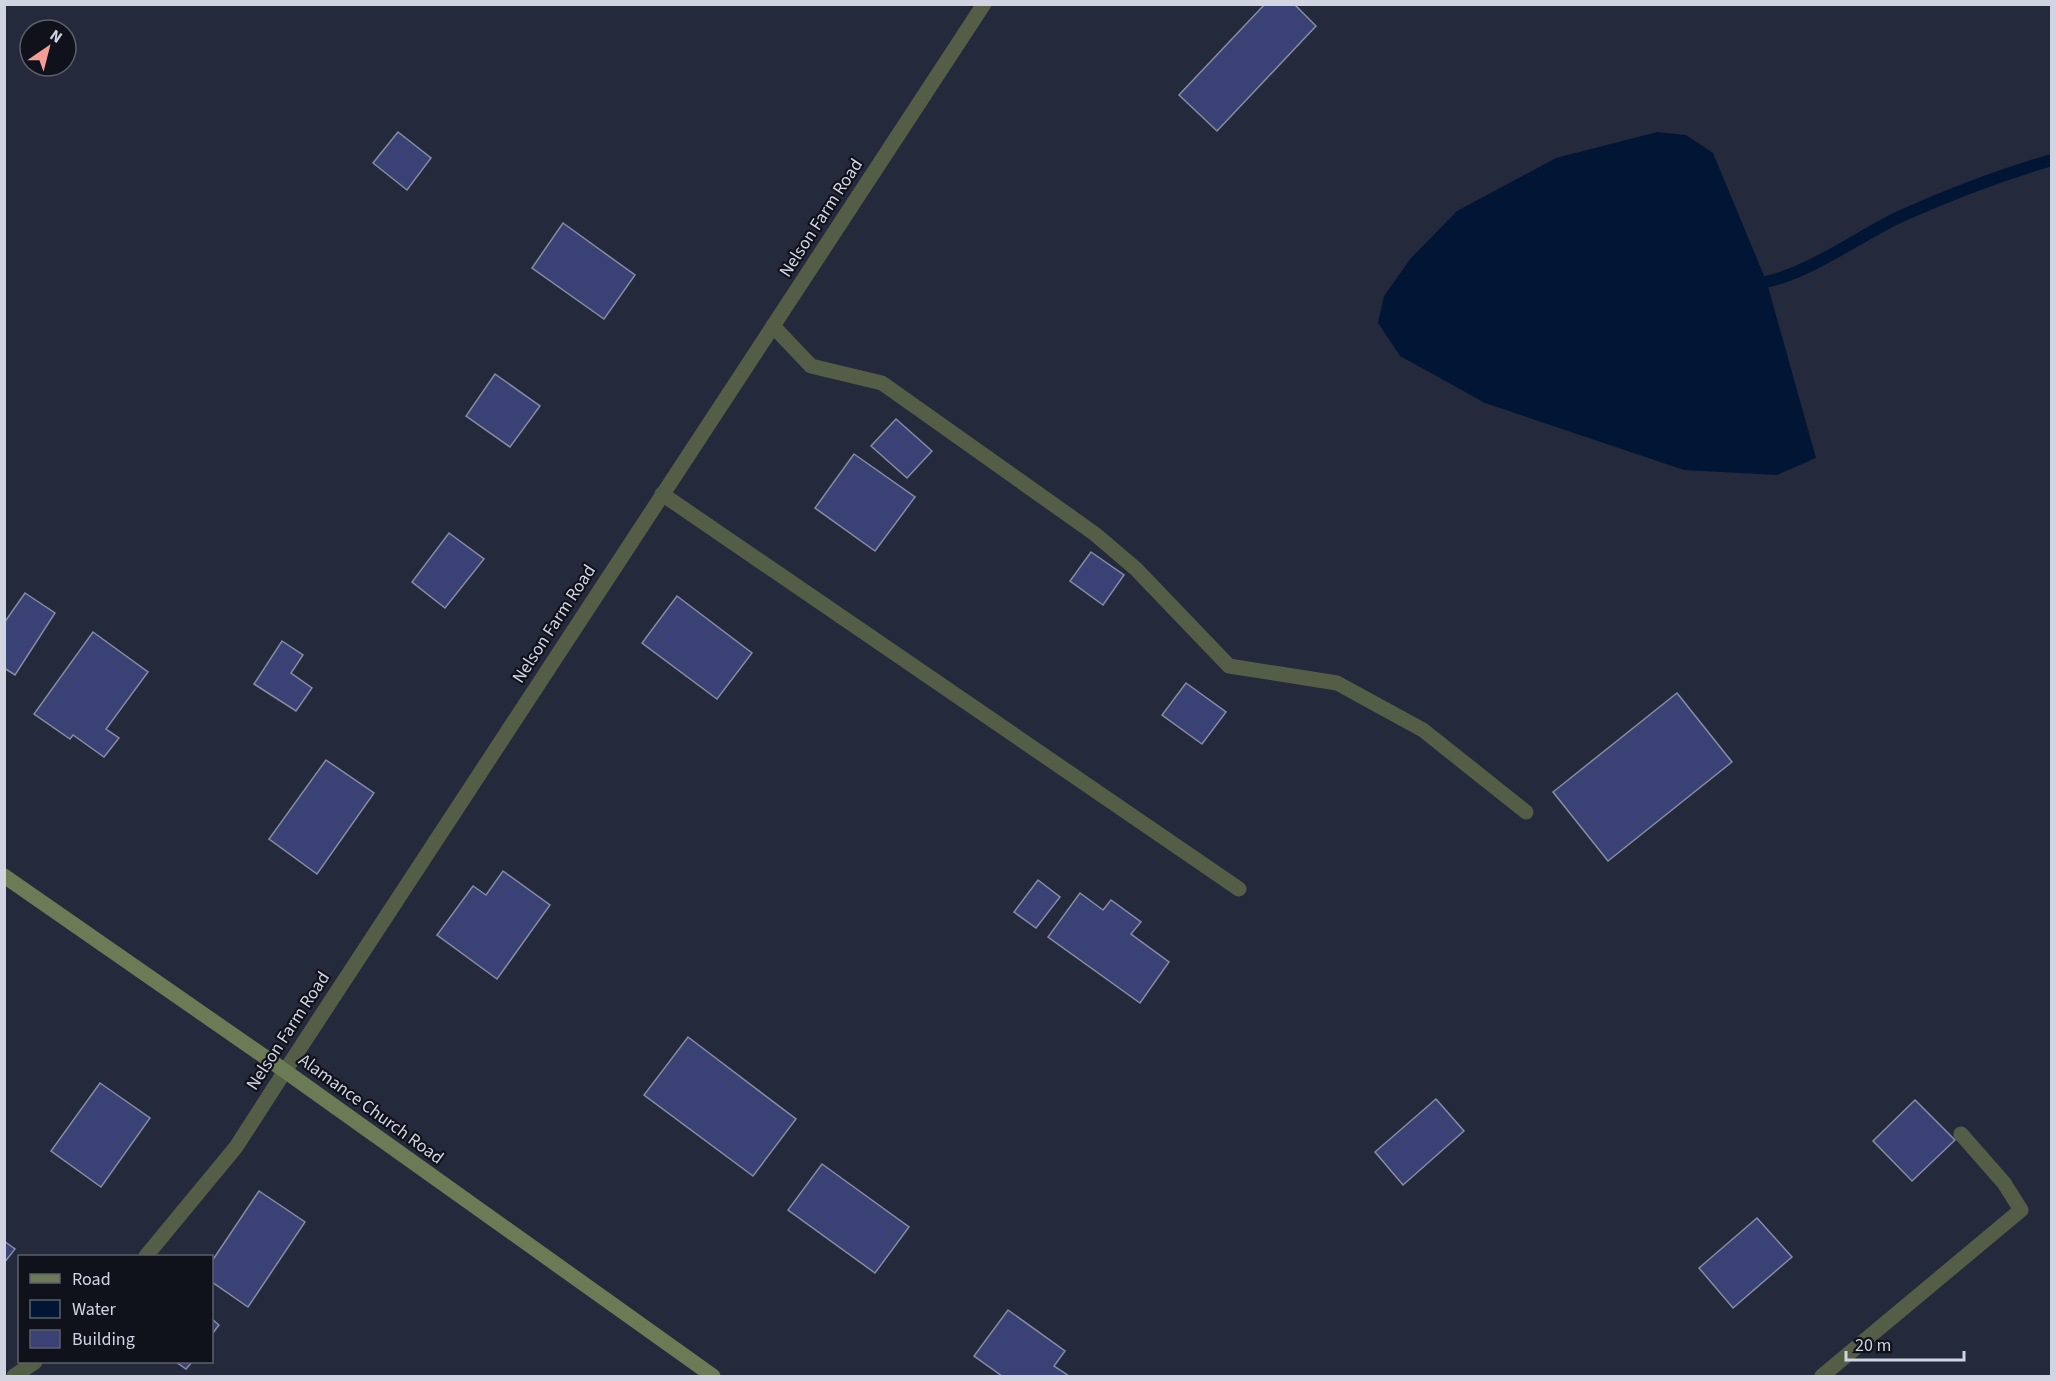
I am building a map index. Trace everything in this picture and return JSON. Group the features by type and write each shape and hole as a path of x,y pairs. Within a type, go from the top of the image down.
{"main road":[{"name":"Alamance Church Road","path":"4,876 285,1071 713,1377"}],"street":[{"name":"Nelson Farm Road","path":"148,1255 236,1147 984,4"},
{"path":"773,326 811,366 882,383 1095,534 1136,569 1229,666 1338,682 1423,730 1526,812"},
{"path":"662,494 1239,889"},
{"path":"1822,1377 2021,1210 2004,1183 1961,1134"},
{"path":"14,1377 35,1363"}],"water":[{"path":"1657,132 1686,135 1713,153 1767,283 1816,458 1777,475 1684,470 1485,403 1400,356 1378,323 1384,296 1411,258 1457,211 1556,158"}],"building":[{"path":"1265,4 1294,4 1316,26 1217,131 1179,95"},
{"path":"398,132 431,158 407,190 373,163"},
{"path":"563,223 635,275 604,319 532,268"},
{"path":"495,374 540,406 510,447 466,416"},
{"path":"896,419 932,451 907,478 871,446"},
{"path":"854,454 915,497 875,551 815,508"},
{"path":"449,533 484,559 445,608 412,582"},
{"path":"1091,552 1124,575 1103,605 1070,581"},
{"path":"25,593 55,613 15,675 4,668 4,623"},
{"path":"677,596 752,653 717,699 642,643"},
{"path":"93,632 148,672 106,729 119,738 104,757 73,735 70,739 34,714"},
{"path":"282,641 303,655 291,673 312,688 296,711 254,684"},
{"path":"1186,683 1226,712 1202,744 1162,715"},
{"path":"1677,693 1732,762 1608,861 1553,792"},
{"path":"326,760 374,793 317,874 269,839"},
{"path":"503,871 550,905 497,979 437,935 473,886 486,895"},
{"path":"1038,880 1060,897 1036,928 1014,912"},
{"path":"1080,893 1103,910 1111,900 1141,922 1131,934 1169,962 1140,1003 1048,937"},
{"path":"688,1037 796,1119 753,1176 644,1095"},
{"path":"100,1083 150,1118 101,1187 51,1151"},
{"path":"1436,1099 1464,1131 1403,1185 1375,1152"},
{"path":"1915,1100 1955,1140 1912,1181 1873,1141"},
{"path":"822,1164 909,1227 875,1273 788,1210"},
{"path":"259,1191 305,1222 248,1307 213,1283 213,1260"},
{"path":"1757,1218 1792,1257 1733,1308 1699,1268"},
{"path":"4,1241 15,1249 4,1263"},
{"path":"1008,1310 1065,1351 1054,1366 1069,1376 1002,1376 974,1356"},
{"path":"213,1320 219,1325 213,1333"},
{"path":"177,1363 191,1363 186,1369"}],"waterway":[{"path":"1752,284 1770,281 1808,267 1897,218 1936,201 1992,179 2052,160"}]}
